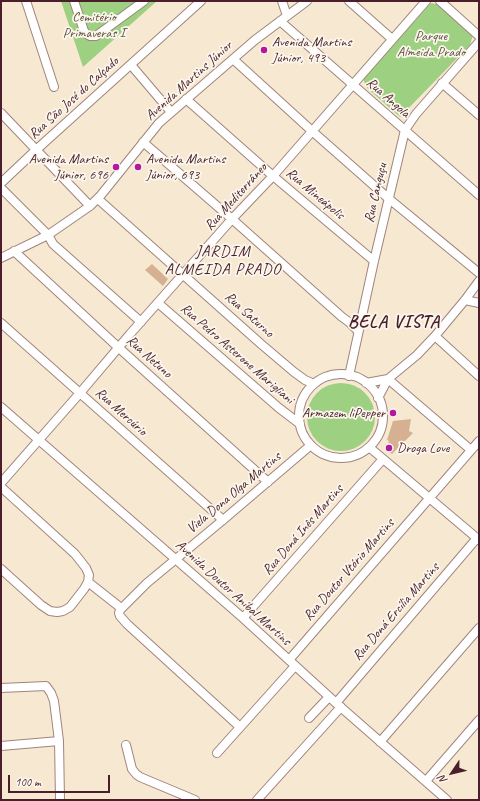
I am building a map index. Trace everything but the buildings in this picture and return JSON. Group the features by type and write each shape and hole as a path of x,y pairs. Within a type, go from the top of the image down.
{"street":[{"path":"26,1 54,87"},
{"path":"74,1 84,30 90,36 96,36 144,1"},
{"name":"Rua São José do Calçado","path":"1,183 201,1"},
{"path":"282,1 287,16"},
{"name":"Avenida Martins Júnior","path":"1,258 48,235 90,206 102,195 159,123 233,58 307,1"},
{"path":"349,1 392,39"},
{"name":"Rua Mediterrâneo","path":"1,482 232,219 273,176 426,1"},
{"path":"440,1 479,36"},
{"name":"Rua Angola","path":"280,21 479,195"},
{"name":"Rua Canguçu","path":"349,376 388,198 405,130 416,114 442,83 479,42"},
{"path":"233,58 312,131 388,198 479,273"},
{"path":"132,65 171,112"},
{"path":"442,83 479,115"},
{"name":"Rua Mineápolis","path":"186,100 374,261"},
{"path":"1,113 90,206"},
{"path":"143,142 358,331"},
{"path":"1,188 48,235 52,244 141,322"},
{"name":"Rua Saturno","path":"98,199 288,367 305,380 314,384"},
{"name":"Rua Netuno","path":"14,251 268,482"},
{"path":"378,398 388,379 417,355 436,336 479,281"},
{"path":"467,297 479,303"},
{"name":"Rua Pedro Asterone Marigliani","path":"158,303 279,408 300,424"},
{"name":"Rua Mercúrio","path":"1,323 223,520"},
{"path":"436,336 479,376"},
{"path":"337,375 349,376 358,378 366,383 375,393 382,411 382,424 378,436 369,447 358,455 344,458 329,457 316,450 304,436 300,424 300,405 305,394 314,384 324,378 337,375"},
{"path":"366,383 388,379"},
{"path":"388,379 471,450"},
{"name":"Avenida Doutor Aníbal Martins","path":"1,407 243,618 329,697 447,800"},
{"name":"Rua Doutor Vtório Martins","path":"217,753 479,441"},
{"name":"Viela Dona Olga Martins","path":"121,608 147,583 311,445"},
{"path":"369,447 478,540"},
{"name":"Rua Doná Inês Martins","path":"243,618 383,459"},
{"path":"1,487 76,554 89,575 88,582 84,589 70,607 63,612 57,612 50,611 41,605 1,570"},
{"name":"Rua Doná Ercília Martins","path":"257,800 478,540"},
{"path":"88,582 121,608 119,613 123,620 240,727"},
{"path":"380,742 479,628"},
{"path":"1,688 46,686 51,693 54,701 59,741 60,800"},
{"path":"309,718 329,697"},
{"path":"426,782 479,720"},
{"path":"1,746 59,741"},
{"path":"126,745 132,769 136,774 195,800"}],"green space":[{"name":"Cemitério Primaveras I","path":"61,1 157,1 83,67"},
{"name":"Parque Almeida Prado","path":"431,3 441,5 473,35 470,45 400,117 366,87 363,78"},
{"path":"341,383 354,385 365,393 373,404 375,417 373,430 365,441 354,449 341,451 328,449 317,441 309,430 307,417 309,404 317,393 328,385"}],"place":[{"name":"Avenida Martins Júnior, 493","path":"264,50"},
{"name":"Avenida Martins Júnior, 696","path":"116,167"},
{"name":"Avenida Martins Júnior, 693","path":"138,167"},
{"name":"Armazem liPepper","path":"393,413"},
{"name":"Droga Love","path":"389,448"}],"district":[{"name":"JARDIM ALMEIDA PRADO","path":"223,261"},
{"name":"BELA VISTA","path":"394,322"}]}
